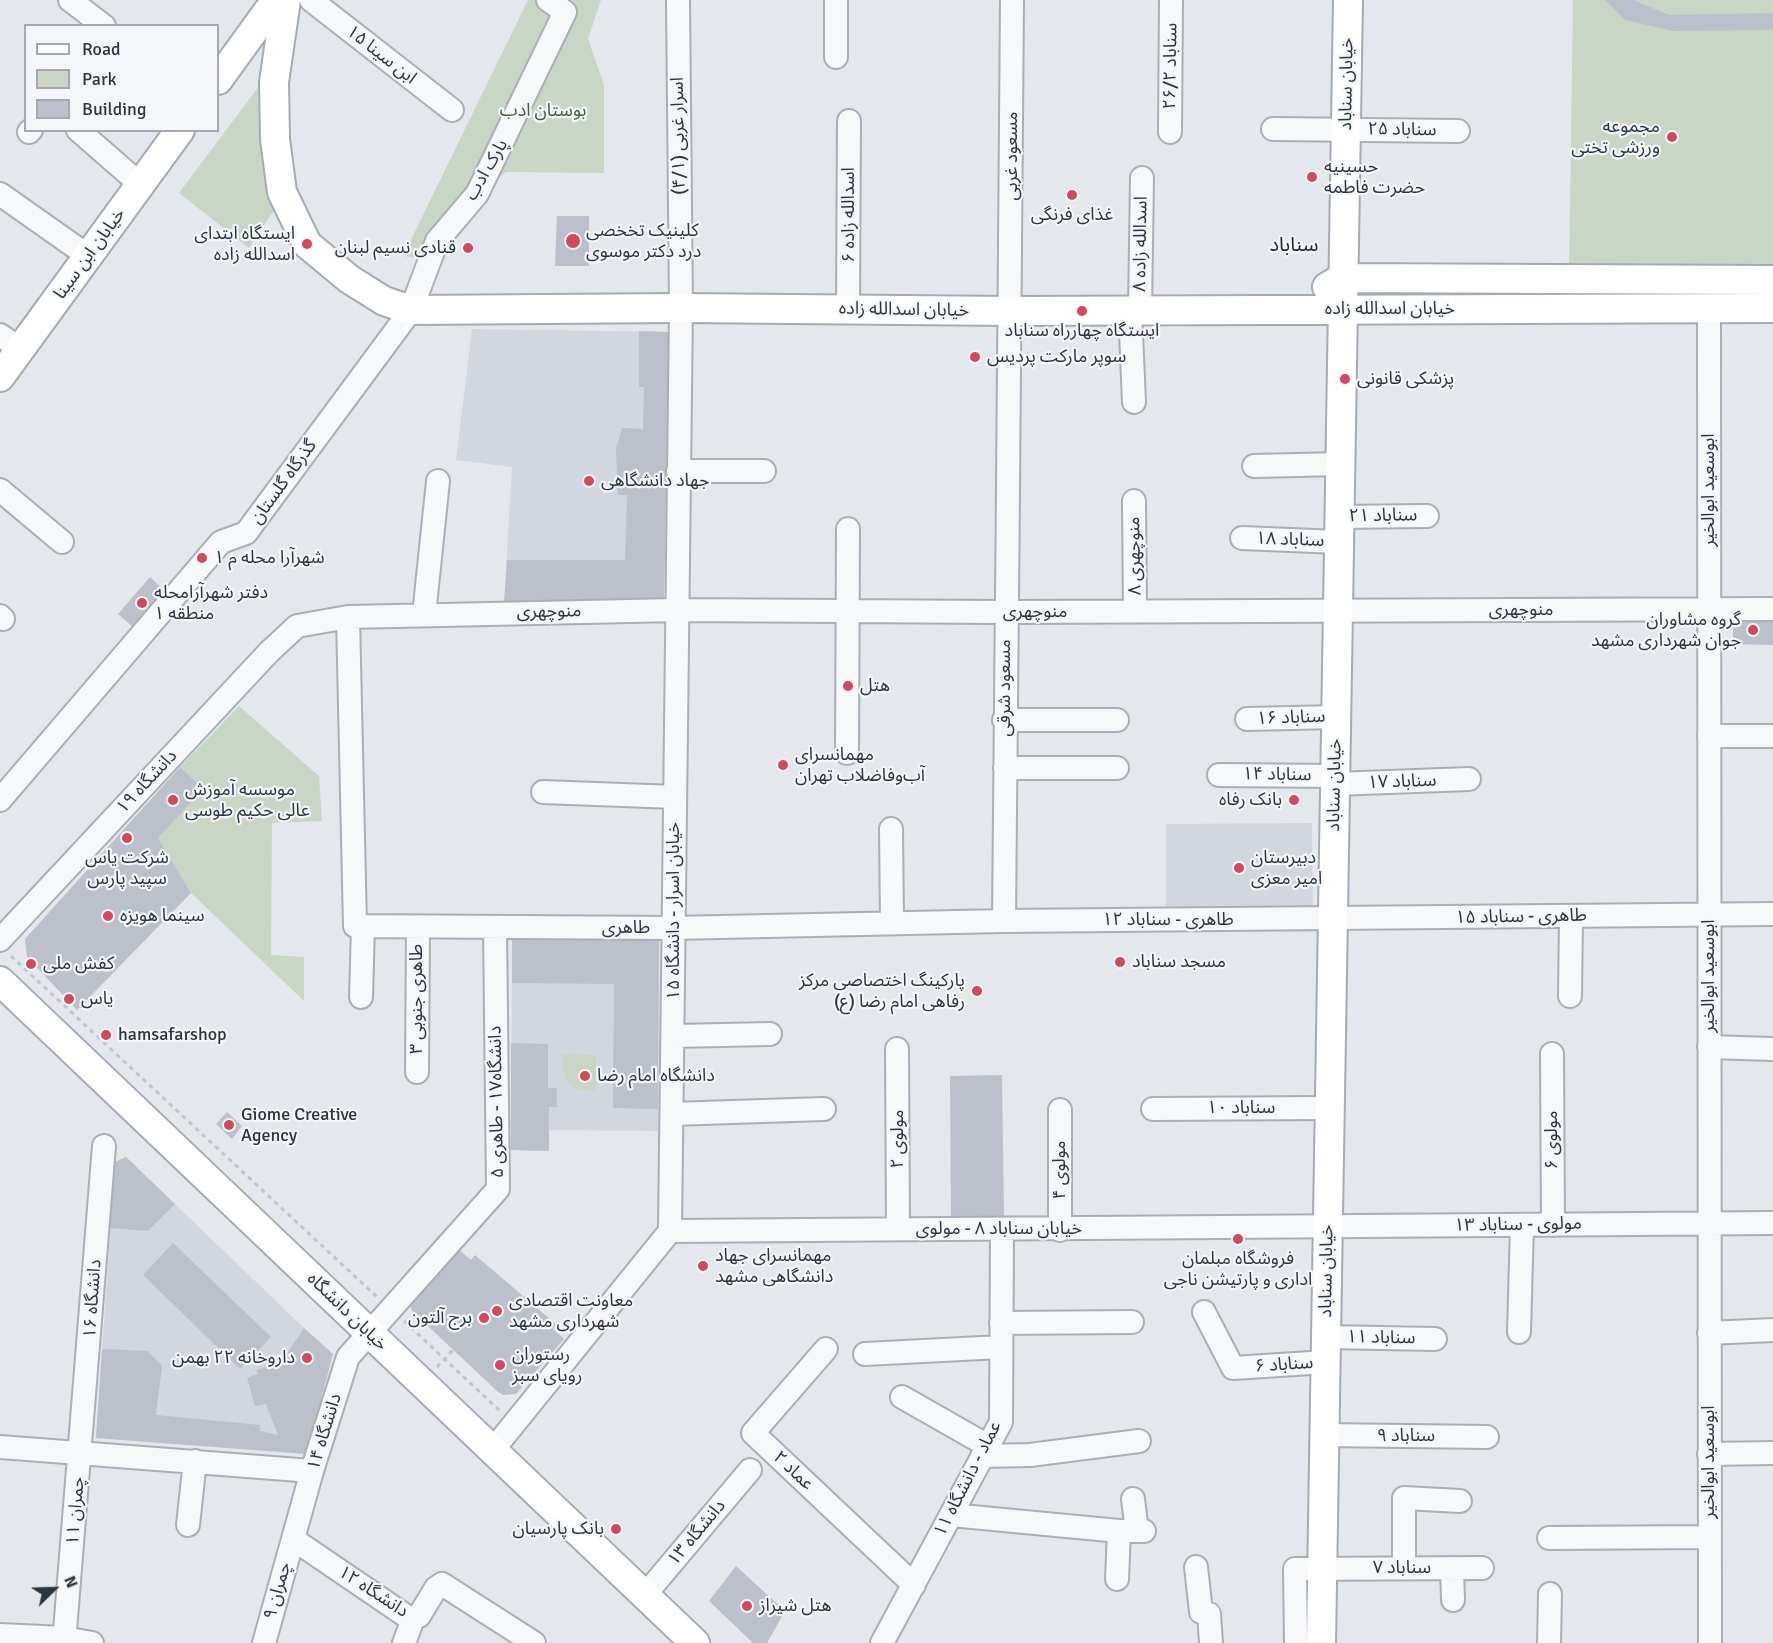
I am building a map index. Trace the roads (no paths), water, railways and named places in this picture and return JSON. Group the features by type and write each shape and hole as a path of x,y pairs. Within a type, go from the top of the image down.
{"main road":[{"path":"219,79 276,0"},
{"name":"خیابان اسدالله زاده","path":"286,0 274,82 275,139 282,192 307,244 349,279 384,301 411,310 681,308 1012,311 1773,308"},
{"name":"خیابان سناباد","path":"1321,1643 1348,0"},
{"name":"خیابان ابن سینا","path":"0,376 10,342 88,256 179,132"},
{"path":"1257,310 1312,296 1342,278"},
{"name":"خیابان اسدالله زاده","path":"1342,278 1773,280"},
{"name":"خیابان دانشگاه","path":"0,981 695,1643"}],"street":[{"path":"70,0 101,24"},
{"name":"ابن سینا ۱۵","path":"310,0 452,110"},
{"name":"پارک ادب","path":"411,310 437,241 477,194 565,12 548,0"},
{"name":"اسرار غربی (۴/۱)","path":"678,0 681,308"},
{"path":"836,0 836,57"},
{"name":"مسعود غربی","path":"1012,0 1012,311"},
{"name":"سناباد ۲۶/۲","path":"1170,132 1171,0"},
{"name":"اسدالله زاده ۶","path":"848,309 849,121"},
{"name":"سناباد ۲۵","path":"1273,129 1458,130"},
{"path":"80,132 141,185"},
{"name":"اسدالله زاده ۸","path":"1134,402 1135,310 1142,178"},
{"path":"0,194 88,256"},
{"name":"خیابان اسرار - دانشگاه ۱۵","path":"670,1231 681,308"},
{"name":"ابوسعید ابوالخیر","path":"1708,309 1708,1537 1710,1643"},
{"name":"گذرگاه گلستان","path":"0,800 221,542 246,533 411,310"},
{"name":"مسعود شرقی","path":"1004,921 1005,612 1012,311"},
{"path":"1254,466 1340,464"},
{"path":"678,471 764,471"},
{"path":"424,615 438,481"},
{"path":"0,490 62,542"},
{"name":"منوچهری ۸","path":"1134,501 1136,611"},
{"name":"سناباد ۲۱","path":"1339,529 1427,516"},
{"path":"847,753 848,529"},
{"name":"سناباد ۱۸","path":"1242,538 1339,529"},
{"name":"منوچهری","path":"297,626 348,617 677,610 1005,612 1773,609"},
{"path":"348,617 361,997"},
{"name":"دانشگاه ۱۹","path":"4,947 260,660 297,626"},
{"name":"سناباد ۱۶","path":"1247,720 1336,717"},
{"path":"1004,720 1117,720"},
{"path":"1709,736 1773,736"},
{"path":"1005,768 1117,768"},
{"name":"سناباد ۱۴","path":"1219,775 1335,780"},
{"name":"سناباد ۱۷","path":"1335,780 1468,779"},
{"path":"543,792 675,797"},
{"path":"891,830 892,923"},
{"path":"1709,915 1773,914"},
{"name":"طاهری - سناباد ۱۵","path":"1333,919 1709,915"},
{"path":"1570,996 1571,917"},
{"name":"طاهری - سناباد ۱۲","path":"1004,921 1333,919"},
{"name":"طاهری","path":"359,926 673,928 1004,921"},
{"name":"طاهری جنوبی ۳","path":"417,1072 418,927"},
{"name":"دانشگاه۱۷ - طاهری ۵","path":"370,1334 498,1189 495,928"},
{"path":"673,1036 770,1034"},
{"path":"1709,1047 1773,1048"},
{"name":"مولوی ۲","path":"897,1049 898,1229"},
{"name":"مولوی ۶","path":"1552,1054 1553,1225"},
{"name":"سناباد ۱۰","path":"1153,1109 1330,1108"},
{"path":"672,1114 824,1109"},
{"name":"مولوی ۴","path":"1060,1110 1060,1230"},
{"name":"دانشگاه ۱۶","path":"81,1451 104,1146"},
{"name":"مولوی - سناباد ۱۳","path":"1328,1227 1773,1223"},
{"path":"1519,1332 1522,1225"},
{"name":"خیابان سناباد ۸ - مولوی","path":"670,1231 1328,1227"},
{"name":"عماد - دانشگاه ۱۱","path":"882,1643 1001,1422 1002,1230"},
{"path":"492,1451 670,1231"},
{"name":"سناباد ۶","path":"1204,1312 1233,1368 1326,1349"},
{"path":"1001,1323 1132,1322"},
{"path":"1709,1333 1773,1330"},
{"name":"دانشگاه ۱۴","path":"293,1539 348,1357 370,1334"},
{"name":"سناباد ۱۱","path":"1326,1349 1435,1339"},
{"path":"865,1354 1001,1347"},
{"name":"عماد ۲","path":"826,1349 753,1433 914,1585"},
{"path":"902,1396 985,1451 1030,1455 1139,1441"},
{"name":"سناباد ۹","path":"1324,1435 1487,1437"},
{"path":"0,1447 81,1451 312,1471"},
{"name":"چمران ۱۱","path":"64,1640 81,1451"},
{"path":"1709,1454 1773,1453"},
{"path":"188,1525 195,1461"},
{"name":"دانشگاه ۱۳","path":"644,1596 750,1470"},
{"path":"1117,1579 1133,1531 1133,1498"},
{"path":"1404,1568 1404,1498 1460,1501"},
{"path":"951,1515 1133,1531"},
{"path":"1549,1538 1708,1537"},
{"name":"دانشگاه ۱۲","path":"293,1539 413,1619 419,1616 436,1588 442,1584 534,1643"},
{"name":"چمران ۹","path":"264,1643 293,1539"},
{"path":"1196,1567 1201,1612 1209,1614 1211,1643"},
{"path":"1452,1568 1453,1600"},
{"name":"سناباد ۷","path":"1296,1643 1295,1569 1482,1568"},
{"path":"1549,1643 1550,1594"},
{"path":"404,1643 413,1619"},
{"path":"0,1635 92,1643"}],"place":[{"name":"مجموعه ورزشی تختی","path":"1672,137"},
{"name":"حسینیه حضرت فاطمه","path":"1312,177"},
{"name":"غذای فرنگی","path":"1072,195"},
{"name":"کلینیک تخخصی درد دکتر موسوی","path":"573,241"},
{"name":"ایستگاه ابتدای اسدالله زاده","path":"307,244"},
{"name":"قنادی نسیم لبنان","path":"468,248"},
{"name":"ایستگاه چهارراه سناباد","path":"1082,311"},
{"name":"سوپر مارکت پردیس","path":"975,357"},
{"name":"پزشکی قانونی","path":"1345,379"},
{"name":"جهاد دانشگاهی","path":"589,481"},
{"name":"شهرآرا محله م ۱","path":"202,558"},
{"name":"دفتر شهرآرامحله منطقه ۱","path":"142,603"},
{"name":"گروه مشاوران جوان شهرداری مشهد","path":"1753,630"},
{"name":"هتل","path":"848,686"},
{"name":"مهمانسرای آب‌و‌فاضلاب تهران","path":"783,765"},
{"name":"موسسه آموزش عالی حکیم طوسی","path":"173,800"},
{"name":"بانک رفاه","path":"1294,800"},
{"name":"شرکت یاس سپید پارس","path":"127,838"},
{"name":"دبیرستان امیر معزی","path":"1239,868"},
{"name":"سینما هویزه","path":"108,916"},
{"name":"مسجد سناباد","path":"1120,962"},
{"name":"کفش ملی","path":"31,964"},
{"name":"پارکینگ اختصاصی مرکز رفاهی امام رضا (ع)","path":"977,991"},
{"name":"یاس","path":"69,999"},
{"name":"hamsafarshop","path":"106,1035"},
{"name":"دانشگاه امام رضا","path":"585,1076"},
{"name":"Giome Creative Agency","path":"229,1125"},
{"name":"فروشگاه مبلمان اداری و پارتیشن ناجی","path":"1238,1239"},
{"name":"مهمانسرای جهاد دانشگاهی مشهد","path":"703,1266"},
{"name":"معاونت اقتصادی شهرداری مشهد","path":"497,1311"},
{"name":"برج آلتون","path":"484,1318"},
{"name":"داروخانه ۲۲ بهمن","path":"307,1358"},
{"name":"رستوران رویای سبز","path":"500,1365"},
{"name":"بانک پارسیان","path":"616,1529"},
{"name":"هتل شیراز","path":"747,1606"}],"district":[{"name":"سناباد","path":"1294,246"}],"park label":[{"name":"بوستان ادب","path":"543,111"}]}
